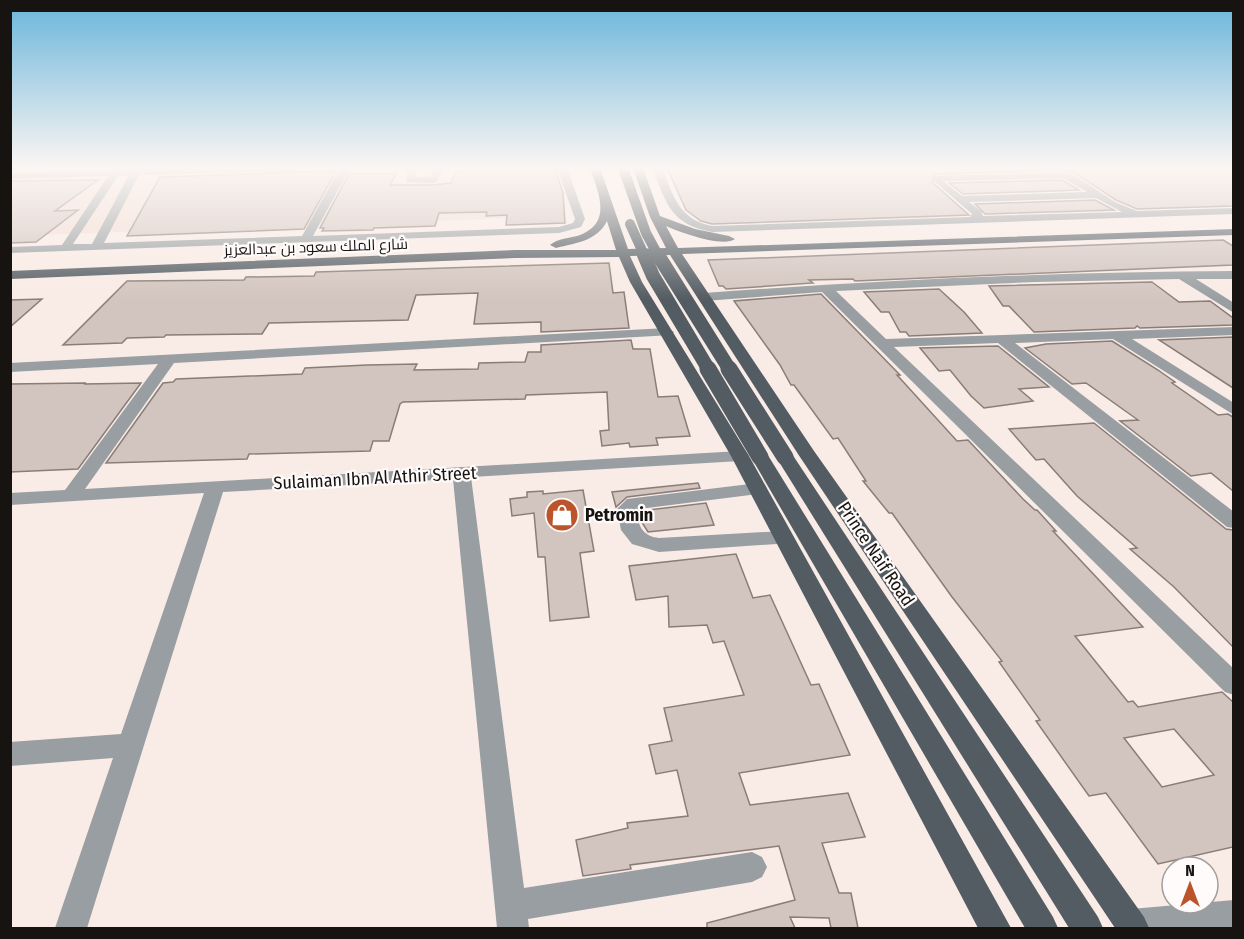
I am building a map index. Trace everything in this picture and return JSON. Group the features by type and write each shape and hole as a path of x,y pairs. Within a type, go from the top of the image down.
{"main road":[{"path":"556,245 597,231 602,226 606,212"},
{"path":"610,212 636,282 750,457 1042,928"},
{"path":"626,212 633,234 653,276 750,457 758,489 995,928"},
{"path":"639,212 646,233 669,275 1087,928"},
{"name":"Prince Naif Road","path":"653,212 689,276 807,454 1132,926"},
{"path":"655,217 679,229 703,236 729,239"},
{"name":"شارع الملك سعود بن عبدالعزيز","path":"671,246 729,239 1233,228"},
{"name":"شارع الملك سعود بن عبدالعزيز","path":"10,274 671,246 749,248 1233,228"},
{"name":"شارع الملك سعود بن عبدالعزيز","path":"10,264 556,245 622,248"},
{"path":"689,276 690,262 695,258 749,248"},
{"path":"515,254 614,259 636,282"}],"street":[{"path":"65,248 89,212"},
{"path":"96,247 115,212"},
{"path":"305,240 321,212"},
{"path":"10,250 559,230 577,225 580,219 577,212"},
{"path":"677,212 683,221 699,228 725,230 945,222"},
{"path":"970,212 973,216"},
{"path":"891,235 973,216 1040,212"},
{"path":"1137,212 1145,214"},
{"path":"973,216 1213,212"},
{"path":"1161,214 1233,228"},
{"path":"704,297 996,279 1233,274"},
{"path":"1181,275 1233,309"},
{"path":"825,288 1231,679"},
{"path":"882,343 1233,331"},
{"path":"10,368 667,332"},
{"path":"1116,335 1233,410"},
{"path":"1001,339 1233,522"},
{"path":"70,496 169,360"},
{"name":"Sulaiman Ibn Al Athir Street","path":"10,500 750,457"},
{"path":"461,473 511,917 752,867"},
{"path":"71,928 215,487"},
{"path":"758,489 634,503 627,509 627,517 635,537 643,543 659,545 784,538"},
{"path":"10,754 131,745"},
{"path":"1132,926 1233,916"}],"shaded area":[{"path":"11,212 545,212 546,217 11,236"}],"building":[{"path":"10,212 76,212 36,242 10,243"},
{"path":"141,212 313,212 304,229 127,236"},
{"path":"329,212 564,212 565,223 506,225 507,215 486,216 487,212 439,213 435,226 322,231 324,228 320,228"},
{"path":"688,212 965,212 969,215 712,224 701,221"},
{"path":"983,212 1055,212 985,214"},
{"path":"1223,240 1233,246 1233,265 855,281 853,279 809,280 813,283 726,289 719,286 708,260"},
{"path":"609,263 613,293 624,292 629,328 541,332 541,322 474,324 478,293 416,295 408,320 269,323 262,334 166,335 164,337 127,338 122,343 63,345 127,281 244,280 246,277 314,276 316,272"},
{"path":"1152,282 1179,302 1210,301 1233,318 1233,325 1140,328 1137,326 1135,328 1034,332 1009,306 1003,306 989,286"},
{"path":"939,289 964,312 982,333 909,336 906,332 900,332 889,312 881,312 864,292"},
{"path":"821,294 900,375 897,375 957,441 968,440 1023,499 1037,510 1056,531 1053,531 1143,627 1075,636 1128,702 1133,701 1138,707 1222,692 1233,702 1233,847 1198,855 1160,855 1160,864 1158,864 1106,793 1089,796 1036,721 1040,720 999,662 1002,661 952,597 892,513 889,513 863,481 866,481 838,438 833,439 794,385 791,385 780,365 734,301","holes":["1174,729 1214,775 1162,787 1124,738"]},
{"path":"42,299 10,327 10,300"},
{"path":"1233,337 1233,388 1159,340"},
{"path":"631,340 633,349 650,349 658,397 678,396 690,436 656,438 658,445 630,447 629,443 602,446 600,431 609,430 607,392 526,395 525,399 403,402 400,404 389,441 373,441 370,451 249,454 247,459 106,463 163,383 173,382 176,379 302,374 305,368 367,365 417,364 414,370 478,369 479,363 525,362 528,352 541,352 541,345"},
{"path":"1112,341 1158,370 1175,382 1172,383 1218,415 1228,414 1233,417 1233,491 1211,473 1191,476 1120,421 1138,420 1086,383 1072,384 1025,348 1046,344"},
{"path":"998,346 1049,387 1019,389 1033,401 984,408 950,370 939,371 920,348"},
{"path":"86,383 84,384 141,383 78,469 10,472 10,384"},
{"path":"1094,423 1226,529 1233,530 1233,647 1174,587 1130,549 1137,548 1077,496 1044,459 1036,460 1009,429"},
{"path":"698,483 700,488 627,497 616,507 612,492"},
{"path":"583,490 594,551 580,553 589,617 550,621 545,557 538,557 534,513 512,516 510,499 527,497 527,492 543,491 543,494"},
{"path":"706,503 714,525 648,532 641,521 640,511"},
{"path":"736,554 753,598 770,595 811,685 819,684 850,755 739,773 750,805 848,793 865,837 822,843 839,893 851,893 858,928 831,928 829,918 790,917 795,928 707,928 707,923 795,900 779,846 630,865 631,869 583,876 576,840 628,828 627,823 688,816 677,770 656,774 649,745 672,741 664,708 744,695 724,641 713,643 707,625 669,627 668,596 636,600 629,566"}],"place":[{"name":"Petromin","path":"562,515"}]}
